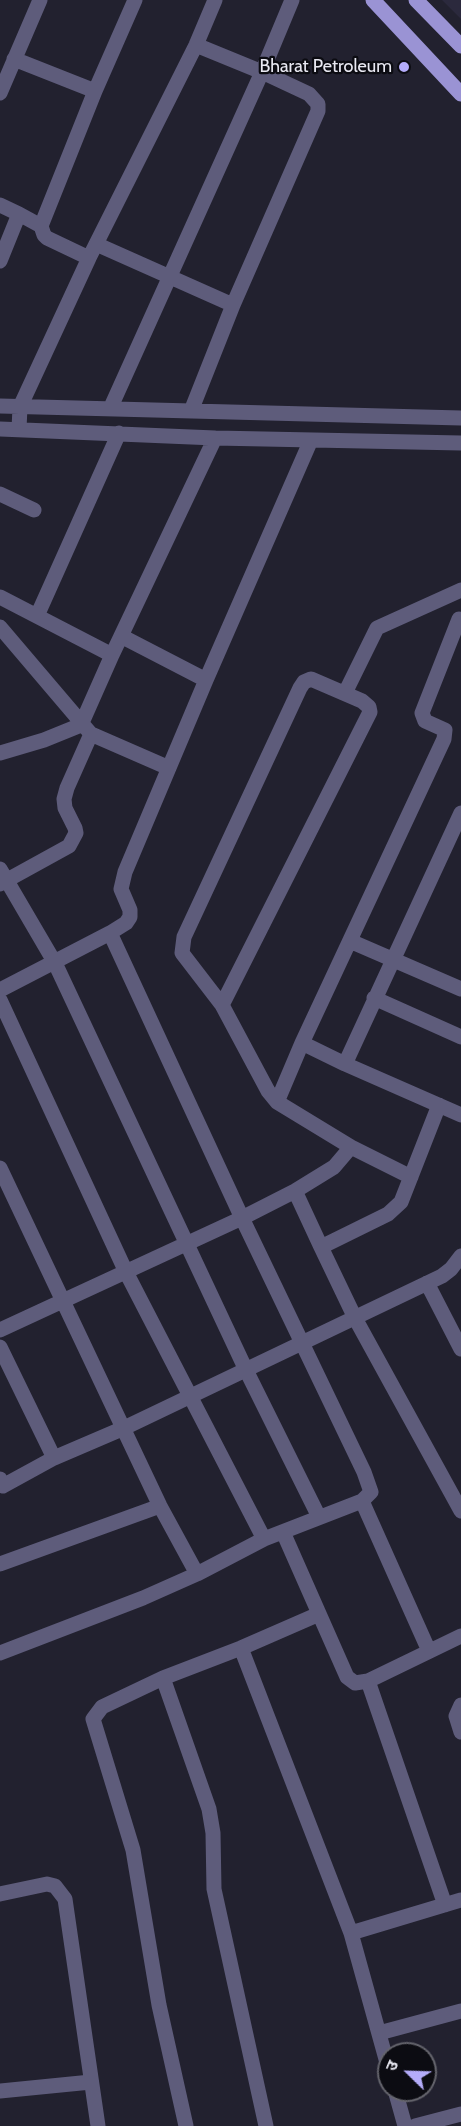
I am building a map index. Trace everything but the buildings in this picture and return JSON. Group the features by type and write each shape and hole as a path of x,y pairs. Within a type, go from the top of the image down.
{"main road":[{"path":"373,0 461,94"},
{"path":"416,0 461,46"}],"street":[{"path":"0,93 40,0"},
{"path":"41,226 95,91 135,0"},
{"path":"20,419 93,251 196,45 215,0"},
{"path":"110,409 262,72 292,0"},
{"path":"191,411 233,305 318,111 315,100 309,94 196,45"},
{"path":"14,59 95,91"},
{"path":"0,205 41,226 47,237 168,277 233,305"},
{"path":"0,261 19,214"},
{"path":"0,406 20,419 118,433 215,438 461,443"},
{"path":"0,429 20,419 110,409 461,418"},
{"path":"239,438 240,413"},
{"path":"37,616 118,433"},
{"path":"215,438 112,655 64,799 64,808 76,833 69,846 2,878 55,963 246,1370 319,1517"},
{"path":"0,990 110,933 130,918 130,910 121,890 123,878 206,680 311,440"},
{"path":"0,494 34,510"},
{"path":"345,693 377,628 461,590"},
{"path":"0,597 112,655"},
{"path":"277,1102 302,1043 446,735 445,730 425,721 422,714 460,617"},
{"path":"0,627 86,730 169,768"},
{"path":"121,636 206,680"},
{"path":"222,1005 370,712 367,705 311,679 301,685 184,937 182,953 185,960 222,1005 268,1091 277,1102 351,1147 411,1177"},
{"path":"0,753 86,730"},
{"path":"345,1064 461,813"},
{"path":"0,1653 143,1599 264,1539 362,1501 369,1496 371,1488 242,1218 110,933"},
{"path":"350,940 461,989"},
{"path":"374,999 461,1037"},
{"path":"0,1000 126,1272 264,1539"},
{"path":"302,1043 461,1115"},
{"path":"321,1247 396,1209 401,1202 439,1104"},
{"path":"0,1330 242,1218 295,1191 334,1167 351,1147"},
{"path":"0,1167 160,1506 197,1574"},
{"path":"295,1191 355,1318 461,1511"},
{"path":"0,1479 3,1486 54,1458 124,1428 355,1318 451,1269 461,1256"},
{"path":"427,1283 461,1349"},
{"path":"0,1347 54,1458"},
{"path":"362,1501 429,1652"},
{"path":"0,1564 160,1506"},
{"path":"283,1532 347,1677 355,1683 368,1681 461,1636"},
{"path":"186,2126 159,2005 133,1850 93,1722 95,1714 102,1707 163,1678 241,1648 319,1614"},
{"path":"241,1648 351,1933 381,2042"},
{"path":"163,1678 209,1809 213,1833 214,1889 266,2126"},
{"path":"368,1681 444,1905"},
{"path":"461,1705 456,1716 461,1732"},
{"path":"0,1894 46,1884 55,1886 65,1899 98,2126"},
{"path":"351,1933 461,1900"},
{"path":"379,2033 461,2011"},
{"path":"0,2091 91,2082"},
{"path":"398,2102 405,2126"},
{"path":"415,2126 461,2114"}],"shaded area":[{"path":"442,0 461,0 461,19"}],"place":[{"name":"Bharat Petroleum","path":"404,67"}]}
